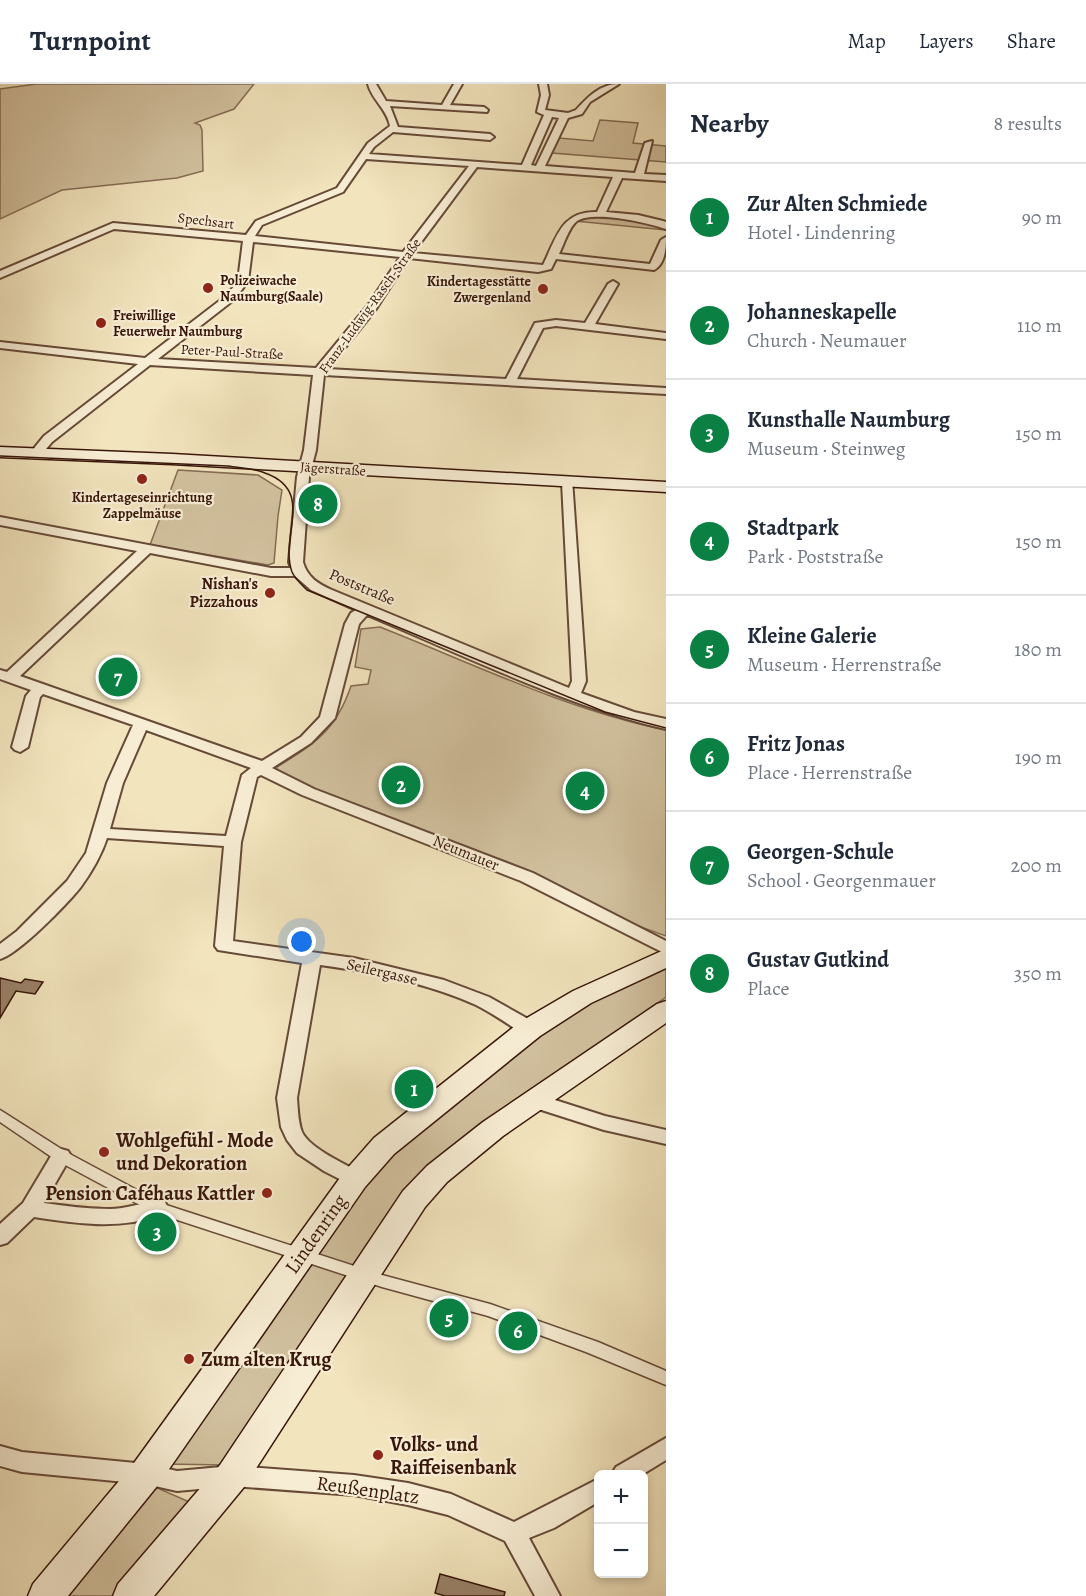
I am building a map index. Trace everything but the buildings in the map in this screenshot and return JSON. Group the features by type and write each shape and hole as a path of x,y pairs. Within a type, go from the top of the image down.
{"main road":[{"name":"Jägerstraße","path":"0,452 38,452 666,487"},
{"name":"Lindenring","path":"46,1596 146,1474 355,1179 384,1146 530,1029 582,997 666,958"},
{"path":"131,1596 232,1476 372,1277 414,1199 436,1174 463,1151 533,1100 666,1010"}],"street":[{"path":"372,84 373,91 393,115 394,127 391,129 490,137"},
{"path":"445,107 458,84"},
{"path":"543,84 545,95 541,112 565,115 579,113 584,109 586,100 615,84"},
{"path":"385,103 484,110"},
{"path":"541,107 584,109"},
{"path":"526,166 549,114"},
{"path":"540,167 565,115"},
{"name":"Spechsart","path":"0,276 113,226 133,226 248,239 259,224 272,216 340,190 379,136 391,129"},
{"path":"639,176 650,143"},
{"path":"364,156 540,167 666,178"},
{"name":"Franz-Ludwig-Rasch-Straße","path":"299,572 296,558 319,372 372,307 406,255 475,164"},
{"path":"600,215 619,174"},
{"path":"38,452 43,443 214,312 238,290 243,281 248,239 538,269 547,267 570,222 575,217 600,215 655,221 666,226"},
{"path":"553,256 654,267 666,240"},
{"path":"588,327 613,284"},
{"path":"508,382 540,325 556,323 666,336"},
{"name":"Peter-Paul-Straße","path":"0,345 149,362 666,391"},
{"path":"568,482 579,681 575,691 570,695"},
{"path":"0,521 271,572 299,572"},
{"path":"5,676 147,549"},
{"name":"Poststraße","path":"299,572 313,586 570,695 630,716 666,724"},
{"path":"101,833 233,842 250,775 306,740 327,718 352,624 356,616 367,609"},
{"name":"Neumauer","path":"5,676 251,761 269,773 308,792 527,877 666,948"},
{"path":"20,747 33,696 41,688"},
{"path":"0,953 23,935 73,885 94,854 115,783 141,723"},
{"name":"Seilergasse","path":"233,842 224,946 354,964 444,986 483,1002 530,1029"},
{"path":"312,957 287,1098 288,1113 294,1137 303,1146 355,1179"},
{"path":"533,1100 604,1123 666,1137"},
{"path":"0,1115 61,1156 158,1208 372,1277 490,1310 592,1347 666,1378"},
{"path":"0,1237 30,1209 61,1156"},
{"path":"30,1209 120,1218 140,1216 158,1208"},
{"path":"630,1470 666,1448"},
{"name":"Reußenplatz","path":"0,1456 22,1462 146,1474 177,1481 232,1476 354,1485 408,1494 451,1505 514,1533"},
{"path":"548,1596 514,1533 544,1520 594,1492"}],"shaded area":[{"path":"36,84 254,84 234,109 195,123 200,125 202,130 203,171 177,178 62,190 0,219 0,89"},
{"path":"600,120 638,123 633,143 666,146 666,162 552,153 559,138 593,141"},
{"path":"591,216 654,223 665,227 665,230 575,221"},
{"path":"178,470 258,475 282,490 274,563 268,565 150,545"},
{"path":"380,627 486,671 593,711 666,730 666,936 602,913 530,874 315,789 277,771 277,767 314,742 331,725 339,714 351,686 368,684 371,670 355,667 361,629"},
{"path":"666,965 666,997 445,1154 228,1465 162,1464 384,1156 457,1097 582,1005"},
{"path":"146,1483 194,1504 119,1596 54,1596"}],"tram line":[{"path":"0,456 228,466 265,473 280,481 289,491 293,503 289,558 293,575 307,590 605,712 666,728"}],"place":[{"name":"Polizeiwache Naumburg(Saale)","path":"208,288"},
{"name":"Kindertagesstätte Zwergenland","path":"543,289"},
{"name":"Freiwillige Feuerwehr Naumburg","path":"101,323"},
{"name":"Kindertageseinrichtung Zappelmäuse","path":"142,479"},
{"name":"Gustav Gutkind","path":"318,504"},
{"name":"Nishan's Pizzahous","path":"270,593"},
{"name":"Georgen-Schule","path":"118,677"},
{"name":"Johanneskapelle","path":"401,785"},
{"name":"Stadtpark","path":"585,791"},
{"name":"Zur Alten Schmiede","path":"414,1089"},
{"name":"Wohlgefühl - Mode und Dekoration","path":"104,1152"},
{"name":"Pension Caféhaus Kattler","path":"267,1193"},
{"name":"Kunsthalle Naumburg","path":"157,1232"},
{"name":"Kleine Galerie","path":"449,1318"},
{"name":"Fritz Jonas","path":"518,1331"},
{"name":"Zum alten Krug","path":"189,1359"},
{"name":"Volks- und Raiffeisenbank","path":"378,1455"}]}
